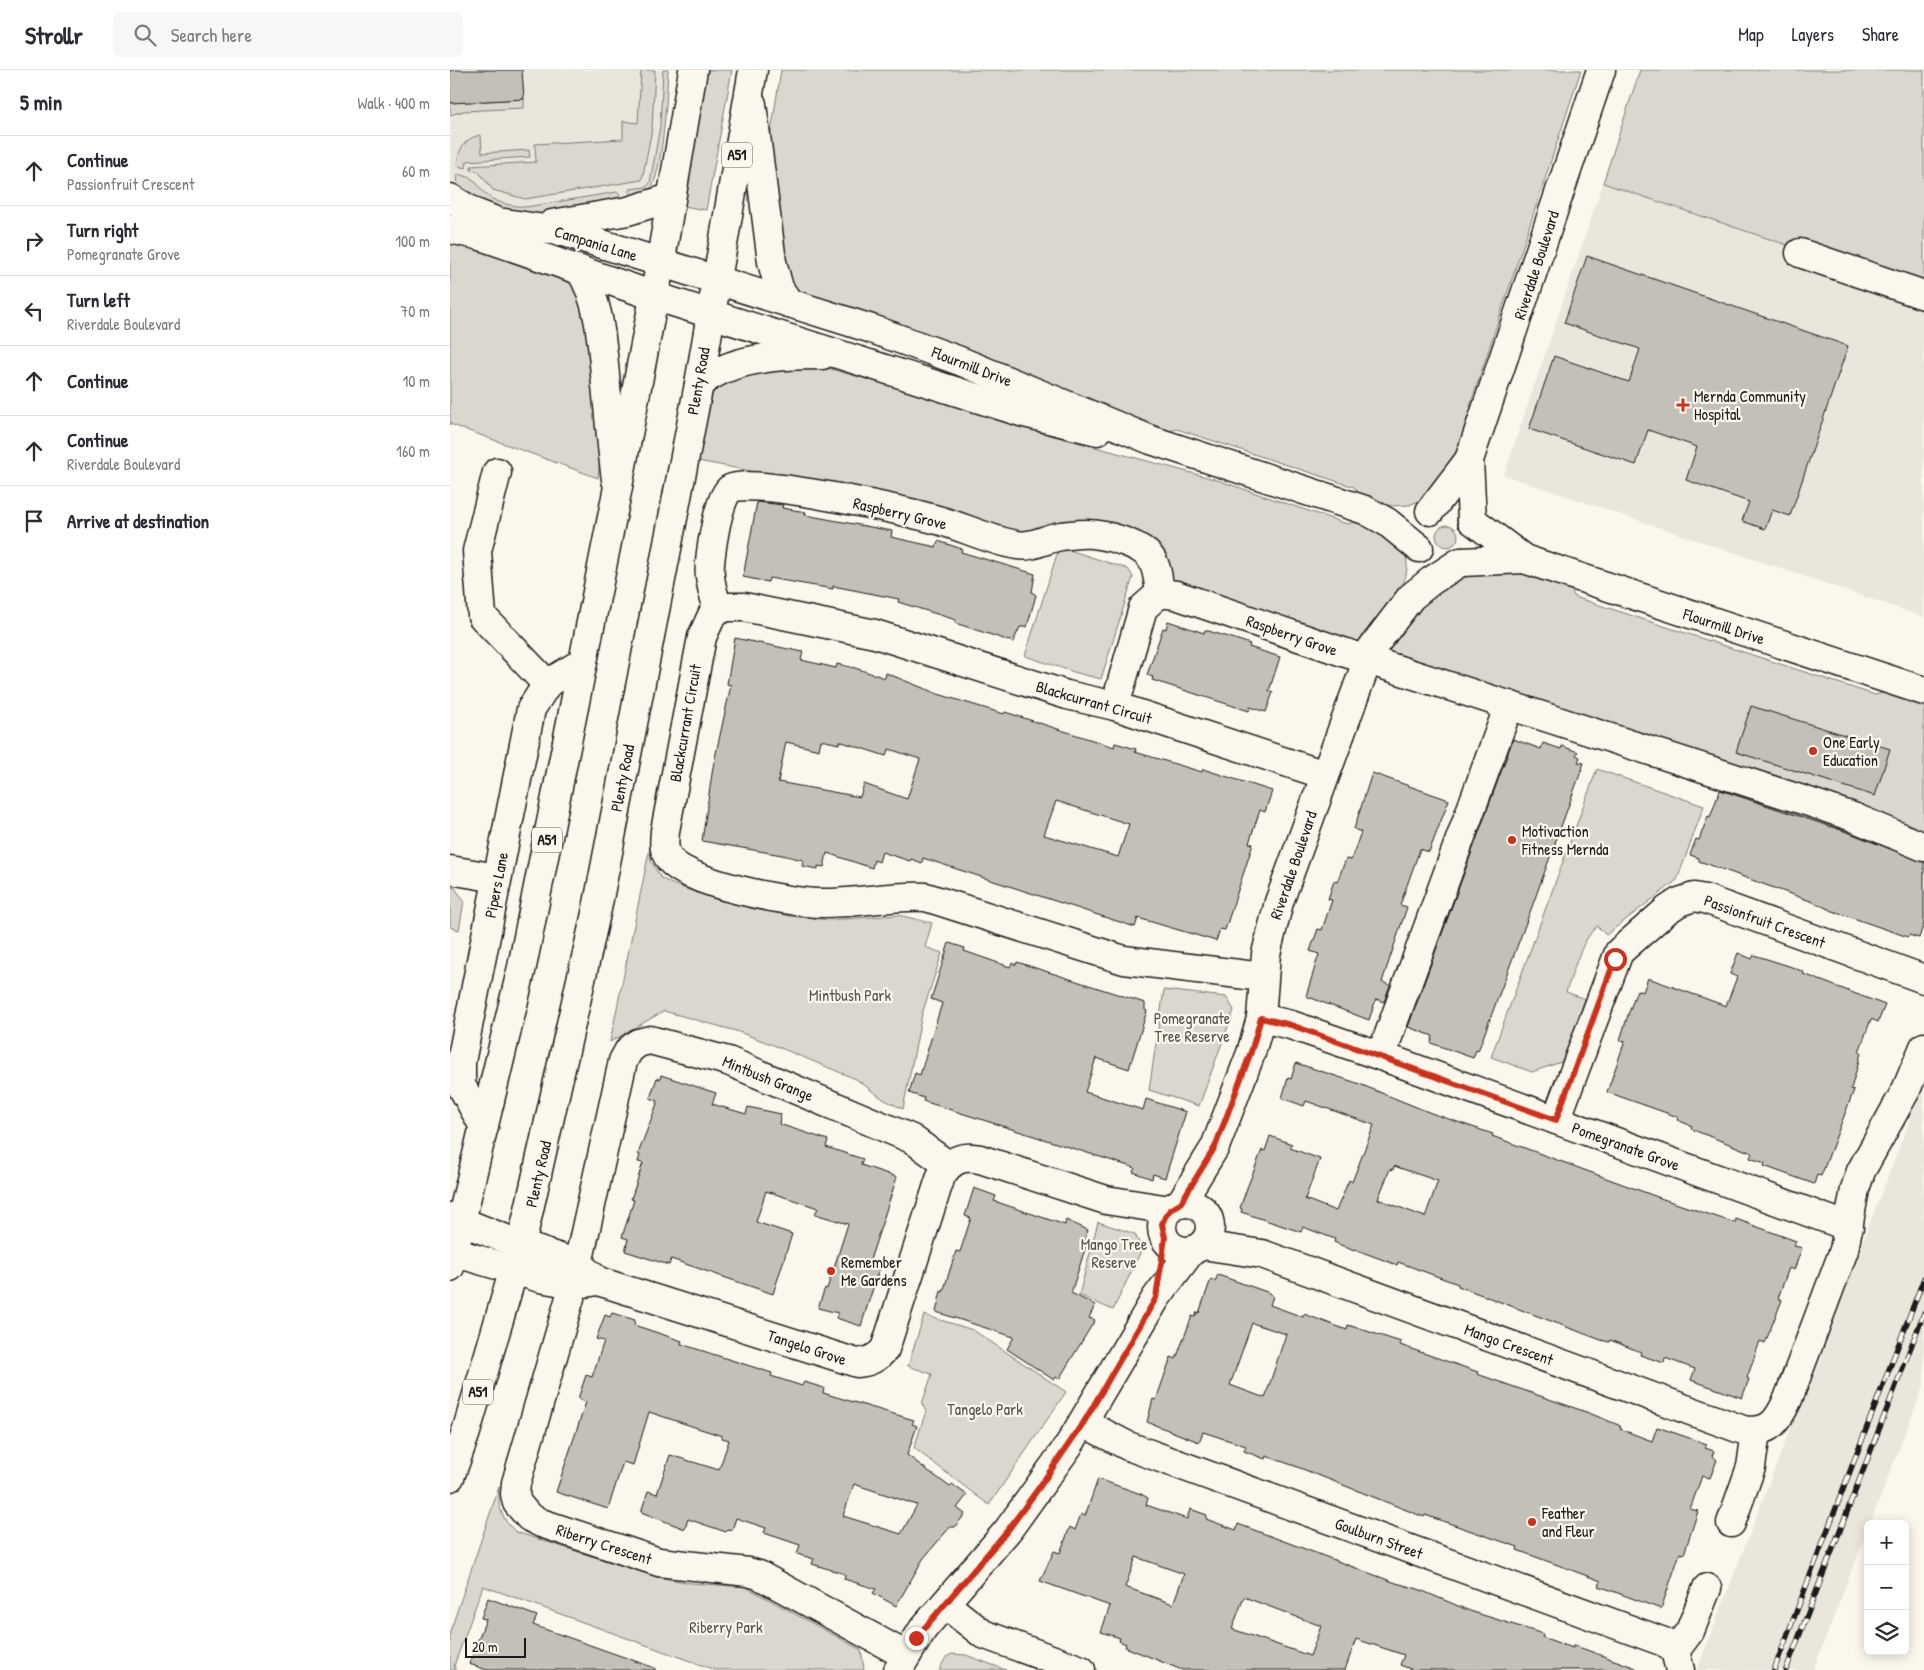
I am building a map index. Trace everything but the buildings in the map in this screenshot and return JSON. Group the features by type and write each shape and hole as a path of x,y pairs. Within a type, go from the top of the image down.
{"main road":[{"name":"A51","path":"451,1257 456,1219 484,1127 522,967 617,492 660,264 693,70"},
{"name":"Riverdale Boulevard","path":"1430,511 1469,460 1601,70"},
{"path":"752,76 754,134 772,262 779,288 789,303"},
{"name":"Plenty Road","path":"450,1477 521,1245 597,909 698,384 752,76"},
{"name":"Campania Lane","path":"450,198 487,218 528,227 564,232 715,280"},
{"path":"528,227 628,212 670,198"},
{"name":"Campania Lane","path":"450,229 481,236 654,296 710,313"},
{"path":"1800,253 1924,295"},
{"path":"580,270 590,289 603,354 617,492"},
{"name":"Flourmill Drive","path":"715,280 872,329 960,361 1150,440 1365,510 1387,522 1419,548"},
{"name":"Flourmill Drive","path":"710,313 1024,413 1071,425 1150,440"},
{"name":"Flourmill Drive","path":"698,384 721,370 751,362 793,356 849,357"},
{"name":"Riverdale Boulevard","path":"1469,460 1472,520"},
{"path":"497,472 477,551 482,616 547,684"},
{"name":"Raspberry Grove","path":"718,609 710,578 710,559 722,502 728,490 737,486 749,485 796,491 935,519 1019,546 1035,544 1059,536 1098,534 1136,548 1150,556 1156,568 1160,593 1176,595 1368,660 1809,802 1853,817 1924,847"},
{"path":"1453,506 1467,514 1472,520 1476,543 1468,557 1461,562 1453,565 1436,564 1423,555 1416,540 1419,524 1430,511 1437,507 1453,506"},
{"name":"Flourmill Drive","path":"1365,510 1411,513 1430,511"},
{"name":"Flourmill Drive","path":"1472,520 1524,560 1924,691"},
{"name":"Riverdale Boulevard","path":"1411,597 1417,574 1419,548"},
{"name":"Flourmill Drive","path":"1461,562 1524,560"},
{"name":"Riverdale Boulevard","path":"902,1663 923,1629 1008,1530 1084,1422 1156,1298 1186,1226 1251,1052 1261,1018 1263,977 1268,942 1279,902 1368,660 1379,637 1411,597 1431,581 1461,562"},
{"path":"1115,706 1143,608 1160,593"},
{"name":"Blackcurrant Circuit","path":"1263,977 1124,960 926,897 896,897 844,902 795,902 741,890 676,866 665,851 665,831 698,652 708,620 718,609 732,606 849,627 1067,695 1115,706 1325,775"},
{"name":"Pipers Lane","path":"484,1127 461,1085 461,1062 531,709 547,684 583,662"},
{"path":"1381,1056 1509,705"},
{"path":"450,870 498,878"},
{"name":"Passionfruit Crescent","path":"1556,1120 1619,952 1667,910 1688,898 1705,899 1924,979"},
{"name":"Pomegranate Grove","path":"1261,1018 1291,1025 1381,1056 1849,1227"},
{"name":"Mintbush Grange","path":"583,1276 590,1211 623,1061 634,1047 650,1040 686,1048 764,1075 912,1140 948,1165"},
{"path":"1731,1523 1751,1467 1756,1432 1773,1424 1784,1406 1844,1250 1861,1170 1906,1090 1924,1048"},
{"path":"948,1165 968,1156 980,1159 1186,1226"},
{"name":"Tangelo Grove","path":"456,1219 521,1245 583,1276 858,1363 868,1362 877,1357 885,1348 942,1176 948,1165"},
{"name":"Mango Crescent","path":"1186,1226 1734,1427 1756,1432"},
{"name":"Tangelo Grove","path":"451,1257 514,1271 583,1276"},
{"name":"Riberry Crescent","path":"583,1276 516,1483 515,1494 523,1511 541,1523 659,1562 748,1572 758,1575 902,1663"},
{"name":"Goulburn Street","path":"1084,1422 1128,1446 1664,1642 1678,1661"},
{"name":"Goulburn Street","path":"1678,1661 1707,1588"},
{"path":"945,1604 983,1634 1080,1670"}],"shaded area":[{"path":"450,70 668,70 663,135 653,185 644,197 534,219 450,189"},
{"path":"1603,183 1924,291 1924,617 1504,475"},
{"path":"1924,1083 1924,1385 1872,1520 1864,1520 1864,1539 1813,1670 1697,1670"}],"green space":[{"path":"641,70 655,70 652,129 642,180 525,199 493,190 478,171 471,170 471,166 536,162 535,144 623,139 623,121 638,123"},
{"path":"663,70 668,70 664,133 658,168 650,190 630,202 630,189 646,187 650,183 660,126"},
{"path":"704,70 732,70 706,210 678,205"},
{"path":"781,70 1581,70 1470,406 1474,420 1462,448 1422,500 1409,505 1392,506 1363,499 1354,487 1177,429 1162,433 797,293 786,279 768,150"},
{"path":"1640,70 1924,70 1924,291 1603,183"},
{"path":"524,99 524,108 464,111 450,115 450,103"},
{"path":"481,135 482,153 529,150 530,157 467,161 466,168 457,166 459,155 466,142"},
{"path":"457,174 471,178 483,192 501,203 526,207 617,192 619,193 621,204 534,219 513,219 458,188"},
{"path":"450,237 554,269 582,289 601,451 598,478 450,424"},
{"path":"824,367 877,382 950,398 957,406 1006,423 1214,479 1347,524 1360,521 1372,526 1404,550 1407,563 1402,588 1387,612 1362,643 1347,641 1171,583 1160,561 1040,533 1015,532 926,504 698,461 709,403 716,386 736,373"},
{"path":"1443,525 1451,525 1458,532 1458,540 1451,547 1443,547 1436,540 1436,532"},
{"path":"1063,548 1128,569 1133,577 1101,679 1025,656 1057,554"},
{"path":"1504,567 1569,587 1575,597 1875,695 1889,691 1924,704 1924,833 1864,808 1402,662 1383,649 1413,615 1447,584 1473,570"},
{"path":"1597,769 1704,806 1677,880 1606,935 1597,926 1586,940 1566,992 1585,999 1569,1047 1561,1062 1532,1072 1491,1057"},
{"name":"Mintbush Park","path":"651,842 651,861 661,878 672,884 721,901 790,916 830,920 898,915 932,923 925,947 942,953 922,1014 903,1109 883,1099 856,1079 771,1044 736,1031 664,1011 610,1042"},
{"path":"450,887 455,888 464,901 459,930 450,927"},
{"name":"Pomegranate Tree Reserve","path":"1164,990 1226,997 1234,1010 1199,1106 1149,1090"},
{"name":"Mango Tree Reserve","path":"1098,1222 1135,1234 1142,1249 1113,1310 1079,1295"},
{"name":"Tangelo Park","path":"924,1315 973,1330 1066,1392 989,1505 914,1448 926,1411 922,1404 932,1374 908,1366"},
{"name":"Riberry Park","path":"499,1487 501,1512 516,1532 657,1577 691,1583 746,1587 861,1650 864,1670 715,1670 483,1586 454,1666 456,1670 450,1670 450,1632"},
{"path":"952,1654 966,1655 1006,1670 939,1670 946,1657"}],"railway":[{"path":"1774,1670 1924,1278"},
{"path":"1786,1670 1924,1313"}],"place":[{"name":"Mernda Community Hospital","path":"1683,405"},
{"name":"One Early Education","path":"1813,751"},
{"name":"Motivaction Fitness Mernda","path":"1512,840"},
{"name":"Remember Me Gardens","path":"831,1271"},
{"name":"Feather and Fleur","path":"1532,1522"}],"route":[{"path":"916,1638 1008,1530 1069,1445 1123,1358 1156,1298 1165,1238 1162,1224 1170,1210 1180,1204 1215,1147 1251,1052 1261,1018 1291,1025 1381,1056 1556,1120 1615,959"}]}
